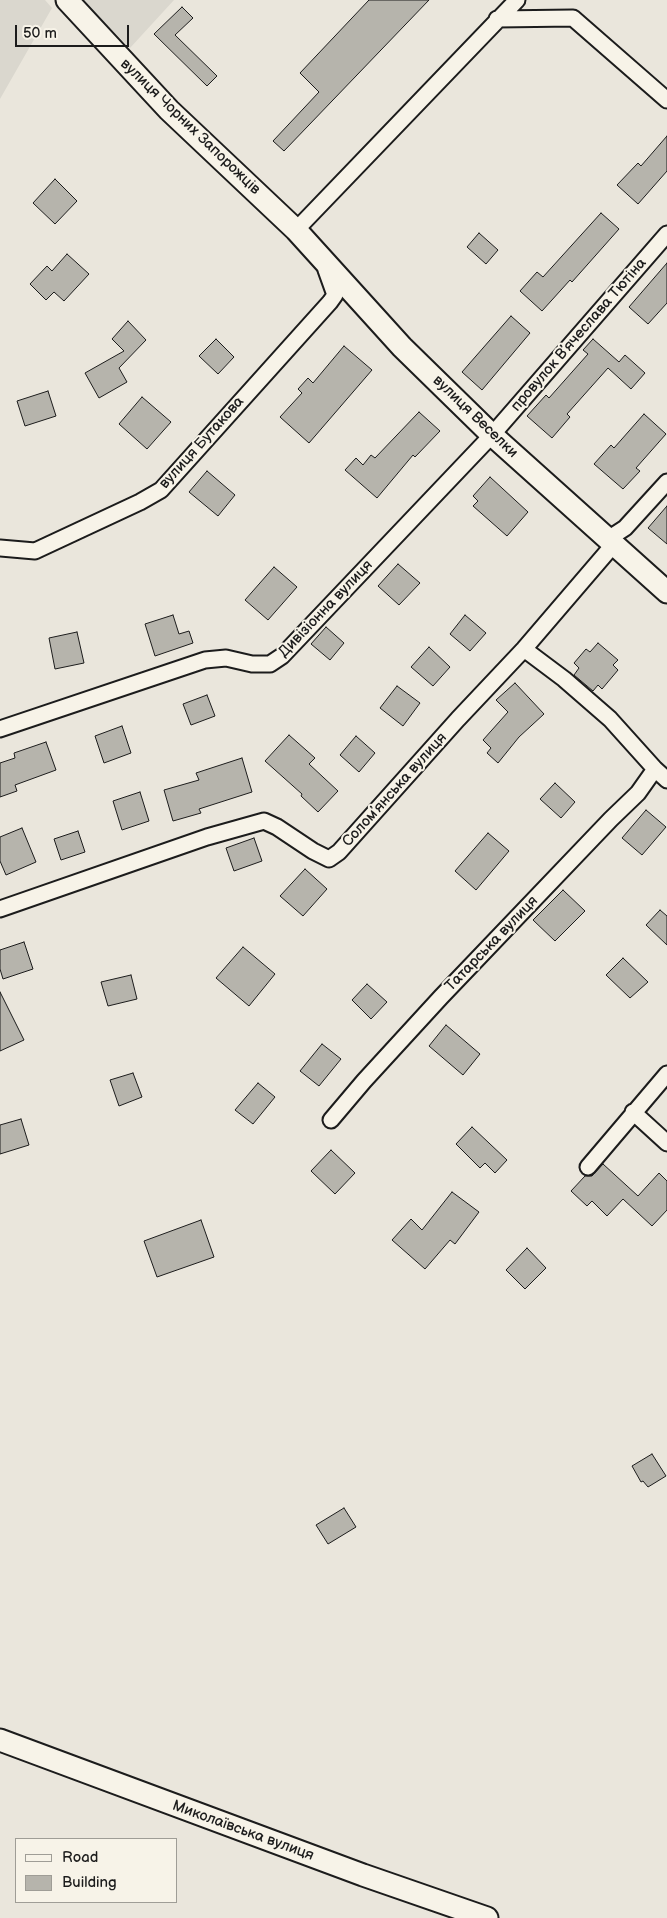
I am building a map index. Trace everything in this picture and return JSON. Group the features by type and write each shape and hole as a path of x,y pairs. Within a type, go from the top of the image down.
{"street":[{"name":"вулиця Чорних Запорожців","path":"66,0 170,110 296,230"},
{"path":"296,230 517,0"},
{"path":"498,19 573,18 667,100"},
{"name":"вулиця Веселки","path":"296,230 402,347 492,435 667,592"},
{"name":"провулок Вʼячеслава Тютіна","path":"492,435 667,234"},
{"name":"вулиця Бутакова","path":"0,548 35,551 162,490 335,295 322,260"},
{"name":"Дивізіонна вулиця","path":"0,729 206,660 226,658 252,664 270,664 282,656 492,435"},
{"name":"Соломʼянська вулиця","path":"0,909 207,837 264,821 329,859 340,852 452,726 524,649 611,542 667,482"},
{"path":"524,649 564,679 610,719 667,780"},
{"name":"Татарська вулиця","path":"331,1120 441,997 638,793 655,769"},
{"path":"588,1167 667,1074"},
{"path":"633,1112 667,1143"},
{"name":"Миколаївська вулиця","path":"0,1740 364,1876 487,1918"}],"shaded area":[{"path":"0,0 45,0 52,8 0,99"},
{"path":"82,0 174,0 130,48"}],"building":[{"path":"369,0 429,0 284,151 273,141 319,92 300,73"},
{"path":"182,7 193,18 175,35 217,76 207,86 154,34"},
{"path":"667,136 667,171 638,204 617,185 638,163 641,166"},
{"path":"55,179 77,201 55,224 33,203"},
{"path":"601,213 619,229 572,282 570,280 542,311 520,291 537,272 543,277"},
{"path":"479,233 498,250 486,264 467,247"},
{"path":"67,254 89,274 64,301 54,292 46,300 30,284 47,266 52,271"},
{"path":"667,263 667,303 648,324 629,307"},
{"path":"511,316 530,333 482,390 462,372"},
{"path":"128,321 146,340 119,368 127,382 99,398 85,373 124,351 112,339"},
{"path":"216,339 234,357 218,374 199,356"},
{"path":"593,339 619,362 625,355 645,373 631,389 608,368 567,414 570,417 552,438 527,416 546,395 549,398 588,354 583,350"},
{"path":"344,346 372,370 309,443 280,417 302,393 298,389 308,378 313,383"},
{"path":"48,391 56,416 25,426 17,401"},
{"path":"142,397 171,422 147,449 119,424"},
{"path":"419,412 440,431 415,457 413,455 377,498 345,470 356,458 363,465 371,455 375,458"},
{"path":"644,414 666,434 636,468 640,471 623,489 594,464 611,445 614,448"},
{"path":"207,471 235,495 218,516 189,492"},
{"path":"490,477 528,512 507,536 473,506 478,501 473,496"},
{"path":"667,506 667,544 648,528"},
{"path":"398,564 420,583 399,605 378,586"},
{"path":"274,567 297,587 268,620 245,600"},
{"path":"173,615 179,634 189,631 193,643 155,656 145,624"},
{"path":"465,615 486,633 470,651 450,634"},
{"path":"326,627 344,643 330,660 311,644"},
{"path":"77,632 84,663 55,669 49,638"},
{"path":"598,643 618,660 613,665 618,670 602,689 598,685 593,691 574,675 579,668 574,663 586,649 590,652"},
{"path":"429,647 450,667 433,686 411,667"},
{"path":"515,683 544,714 519,737 498,763 487,753 491,748 483,740 508,712 496,700"},
{"path":"397,686 420,703 403,726 380,708"},
{"path":"207,695 215,716 191,725 183,704"},
{"path":"122,726 131,753 104,763 95,736"},
{"path":"289,735 315,758 309,764 338,791 318,812 301,796 302,794 265,761"},
{"path":"356,736 375,753 359,772 340,755"},
{"path":"46,742 56,770 15,785 17,791 0,797 0,763 15,758 14,753"},
{"path":"242,758 252,792 199,809 201,813 173,821 164,790 199,780 196,773"},
{"path":"555,783 575,802 561,818 540,799"},
{"path":"140,792 149,821 122,830 113,801"},
{"path":"646,810 666,827 642,855 622,838"},
{"path":"22,828 36,862 6,875 0,861 0,837"},
{"path":"78,831 85,852 61,860 54,839"},
{"path":"488,833 509,851 476,890 455,871"},
{"path":"254,838 262,861 234,871 226,848"},
{"path":"305,869 327,889 303,916 280,896"},
{"path":"563,890 585,911 555,941 533,920"},
{"path":"660,910 667,916 667,945 646,925"},
{"path":"24,942 33,969 3,979 0,969 0,950"},
{"path":"243,947 275,974 249,1006 216,978"},
{"path":"623,958 648,982 630,998 606,975"},
{"path":"131,975 137,999 108,1006 101,982"},
{"path":"367,984 387,1002 371,1019 352,1000"},
{"path":"0,992 24,1040 0,1051"},
{"path":"446,1025 480,1054 463,1075 429,1046"},
{"path":"322,1044 341,1059 319,1086 300,1071"},
{"path":"133,1073 142,1097 119,1106 110,1080"},
{"path":"258,1083 275,1097 253,1124 235,1110"},
{"path":"21,1119 29,1145 0,1154 0,1125"},
{"path":"472,1127 507,1160 495,1173 485,1163 480,1168 456,1144"},
{"path":"331,1150 355,1173 335,1194 311,1171"},
{"path":"603,1164 638,1196 659,1173 667,1181 667,1210 652,1226 623,1199 607,1216 592,1201 587,1206 571,1191 585,1176 592,1176"},
{"path":"452,1192 479,1212 455,1244 450,1240 425,1269 392,1240 411,1219 422,1230"},
{"path":"201,1220 214,1257 157,1277 144,1241"},
{"path":"527,1248 546,1268 525,1289 506,1270"},
{"path":"652,1454 666,1476 648,1487 643,1481 641,1482 632,1466"},
{"path":"344,1508 356,1527 328,1544 316,1525"}]}
